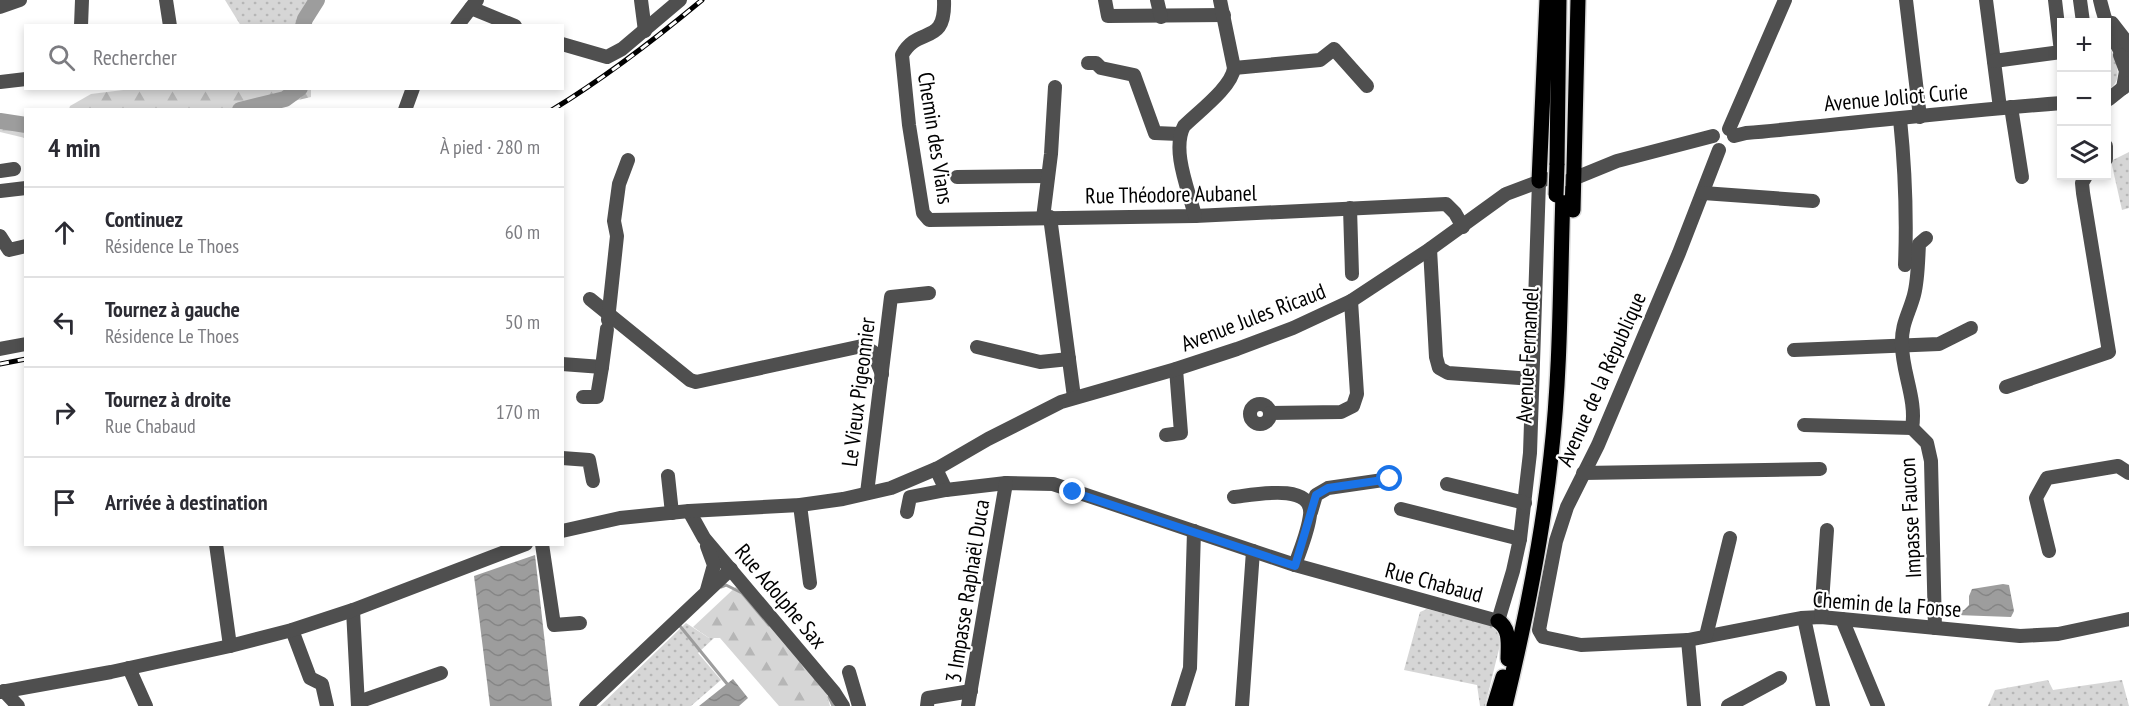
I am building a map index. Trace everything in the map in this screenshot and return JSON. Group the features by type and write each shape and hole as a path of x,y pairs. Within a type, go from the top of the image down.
{"main road":[{"path":"1547,0 1558,180"},
{"name":"Avenue Fernandel","path":"1506,706 1528,606 1544,514 1556,396 1559,0"},
{"name":"Avenue Fernandel","path":"1494,706 1508,659 1526,582 1542,479 1569,0"},
{"path":"1558,180 1578,0"},
{"path":"1498,621 1503,624 1507,632 1508,659"}],"street":[{"path":"0,7 20,0"},
{"path":"81,24 82,0"},
{"path":"166,0 170,24"},
{"path":"640,0 645,31"},
{"path":"564,45 607,57 622,49 680,0"},
{"name":"Chemin des Vians","path":"944,0 944,22 937,31 906,46 902,55 909,125 923,213 929,220 1047,218"},
{"path":"1105,0 1108,16 1224,15"},
{"path":"1157,0 1161,16"},
{"path":"1195,216 1179,154 1179,134 1233,76 1234,68 1220,0"},
{"path":"1732,132 1717,129 1713,136 1713,144 1719,150 1724,151 1734,144 1732,132 1785,0"},
{"path":"1906,0 1920,117"},
{"path":"1986,0 1994,61 2022,177"},
{"path":"1994,61 2061,52 2055,0"},
{"path":"2083,18 2081,3 2100,2 2116,29 2129,63"},
{"path":"459,24 474,4 511,24"},
{"path":"2111,98 2127,90 2124,47"},
{"path":"1234,68 1320,60 1334,49 1367,86"},
{"path":"1088,63 1096,63 1101,68 1134,75 1155,133 1179,134"},
{"path":"0,82 24,79"},
{"path":"1055,87 1047,218 1074,397"},
{"path":"406,108 412,90"},
{"name":"Avenue Joliot Curie","path":"1732,132 1900,119 2057,103"},
{"path":"1900,119 1906,199 1905,265"},
{"name":"Avenue Jules Ricaud","path":"564,531 620,518 689,511 800,505 843,499 891,488 936,469 1060,402 1176,369 1293,328 1351,301 1463,227 1506,194 1641,154 1713,136"},
{"name":"Avenue de la République","path":"1539,630 1556,542 1567,507 1598,446 1703,194 1719,150"},
{"path":"583,397 597,397 617,236 614,221 619,184 628,160"},
{"path":"957,177 1048,176"},
{"name":"Rue Chabaud","path":"907,512 910,497 946,490 1006,483 1053,484 1295,566 1498,621 1513,571 1525,503 1532,416 1532,379 1558,180"},
{"path":"2006,387 2109,352 2083,193 2084,180"},
{"path":"0,191 24,188"},
{"path":"1703,194 1813,201"},
{"name":"Rue Théodore Aubanel","path":"1047,218 1195,216 1446,204 1455,213 1463,227"},
{"path":"1350,208 1352,274"},
{"path":"0,236 5,255 24,247"},
{"name":"Impasse Faucon","path":"1926,238 1919,244 1915,293 1903,326 1902,346 1904,372 1914,418 1912,428 1927,443 1931,461 1935,628"},
{"path":"1430,249 1436,357 1439,368 1448,373 1532,379"},
{"name":"Le Vieux Pigeonnier","path":"867,493 891,297 929,293"},
{"path":"590,299 608,321 696,382 862,346 873,351 882,374"},
{"path":"1270,413 1341,412 1353,406 1357,394 1351,301"},
{"path":"1794,350 1939,344 1971,328"},
{"path":"0,349 24,344"},
{"path":"977,347 1040,362 1069,359"},
{"path":"564,364 602,367"},
{"path":"1166,435 1181,433 1176,369"},
{"path":"1804,425 1912,428"},
{"path":"564,459 589,460 593,482"},
{"path":"2049,551 2036,498 2047,478 2118,466 2129,472"},
{"path":"936,469 946,490"},
{"path":"1583,472 1820,469"},
{"path":"668,476 672,513"},
{"path":"1295,566 1316,495 1328,488 1390,479"},
{"name":"3 Impasse Raphaël Duca","path":"968,706 1006,483"},
{"path":"1447,484 1525,503"},
{"path":"1234,497 1286,493 1299,495 1308,501 1311,514"},
{"path":"800,505 810,583"},
{"path":"1401,509 1520,539"},
{"name":"Rue Adolphe Sax","path":"689,511 704,538 724,566 834,692 843,706"},
{"path":"1178,706 1190,668 1194,531"},
{"path":"1821,617 1827,531"},
{"path":"1706,636 1730,538"},
{"path":"216,546 230,646"},
{"path":"2,691 129,668 292,630 352,610 521,546"},
{"path":"542,546 554,626 580,623"},
{"path":"1242,706 1253,551"},
{"path":"586,706 707,592 724,566"},
{"path":"352,610 358,704 441,674"},
{"name":"Chemin de la Fonse","path":"1539,630 1543,637 1581,645 1688,640 1804,618 1821,617 2020,636 2058,634 2129,619"},
{"path":"1804,618 1823,706"},
{"path":"1842,619 1878,706"},
{"path":"292,630 310,678 322,684 327,706"},
{"path":"1688,640 1694,706"},
{"path":"129,668 146,706"},
{"path":"849,672 859,706"},
{"path":"1728,706 1780,678"},
{"path":"2,691 18,706"},
{"path":"927,706 928,698 971,691"}],"green space":[{"path":"225,0 310,0 299,24 240,24"},
{"path":"2111,50 2118,74 2111,88"},
{"path":"123,90 311,90 311,97 264,108 69,108 91,94"},
{"path":"0,122 24,126 24,138 0,132"},
{"path":"2129,152 2129,208 2122,210 2111,161"},
{"path":"741,582 827,694 830,706 779,706 720,638 709,638 693,627"},
{"path":"1427,609 1496,626 1501,635 1485,706 1480,706 1477,685 1404,670 1420,612"},
{"path":"686,623 709,638 714,638 698,653 721,680 691,706 600,706"},
{"path":"2048,680 2053,690 2122,680 2129,706 1988,706 1995,690"}],"water":[{"path":"535,555 552,706 490,706 474,576"},
{"path":"2009,585 2014,611 2011,617 1956,615 1956,612 1964,610 1969,605 1972,589"},
{"path":"733,679 748,698 739,706 699,706"}],"waterway":[{"path":"304,24 317,0"},
{"path":"248,108 285,99 297,90"},
{"path":"0,121 24,125"},
{"path":"721,587 726,585 742,593 769,625"},
{"path":"680,626 728,685"},
{"path":"829,697 833,706"}],"railway":[{"path":"555,108 629,58 702,0"},
{"path":"0,364 24,359"}],"route":[{"path":"1073,492 1295,566 1316,495 1328,488 1390,479"}]}
